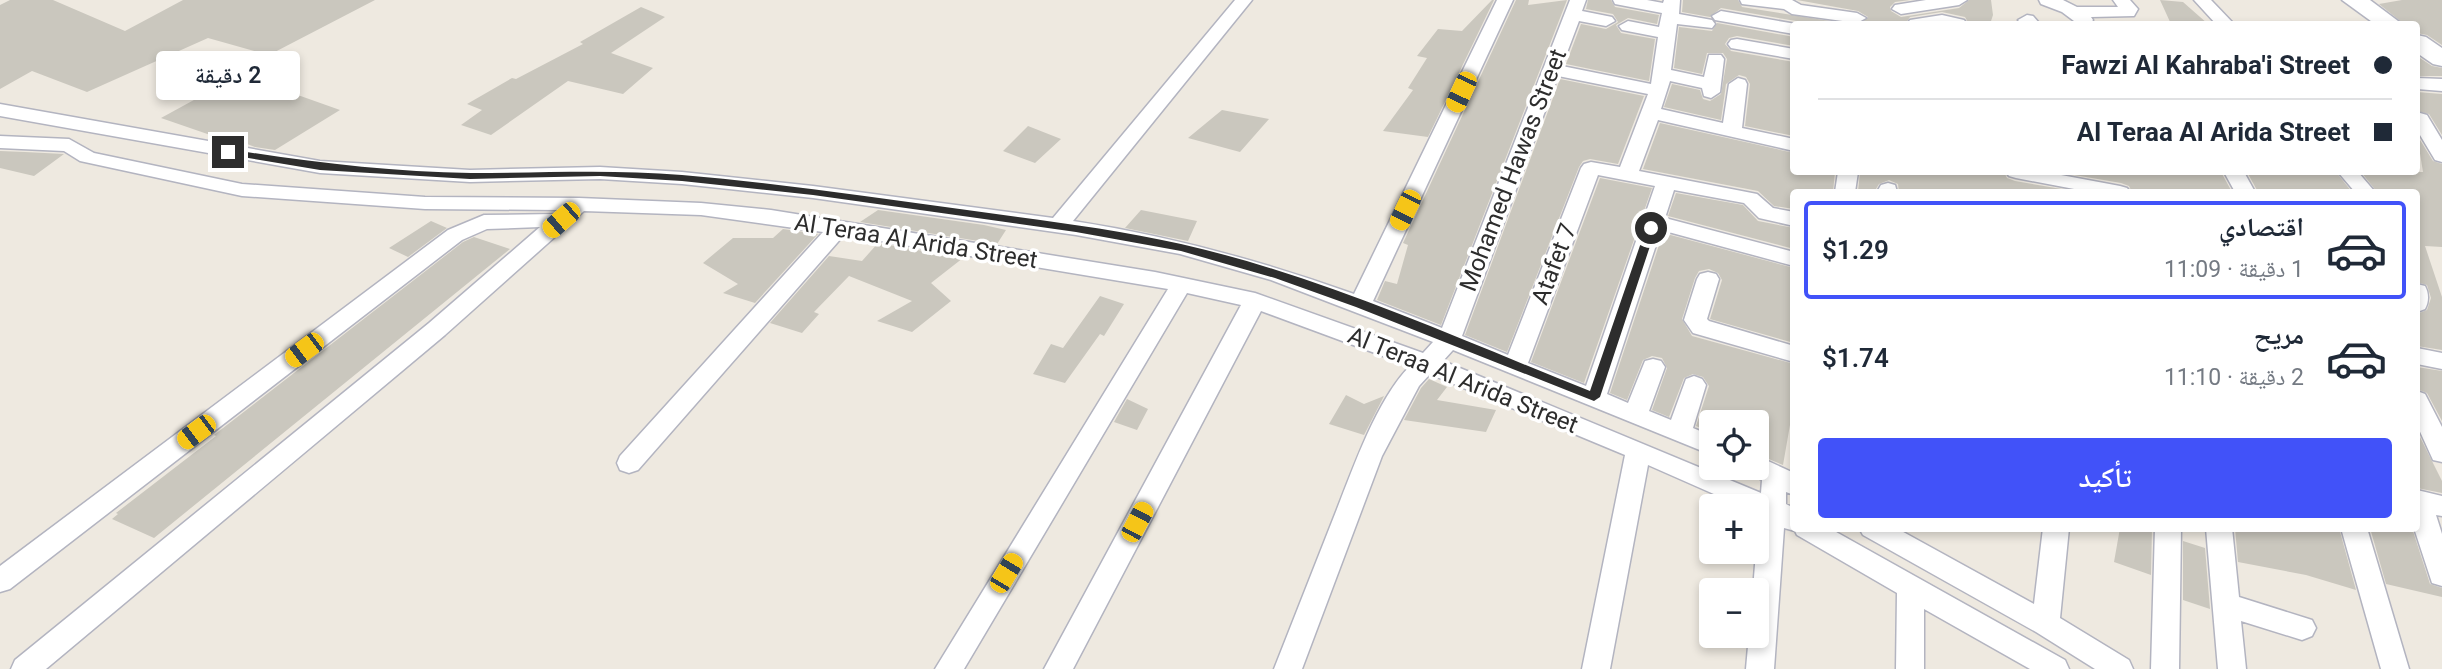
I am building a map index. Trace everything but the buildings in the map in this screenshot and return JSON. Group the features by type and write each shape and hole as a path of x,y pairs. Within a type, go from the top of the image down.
{"main road":[{"path":"2354,0 2386,21"}],"street":[{"path":"1058,226 1244,0"},
{"path":"1360,304 1505,0"},
{"path":"1621,0 1671,15 1790,29"},
{"path":"1748,0 1792,5 1857,18"},
{"path":"1901,9 1959,0"},
{"path":"2047,0 2074,12 2128,12 2129,9 2121,0"},
{"path":"2202,0 2222,21"},
{"path":"1575,7 1606,21"},
{"name":"Mohamed Hawas Street","path":"1449,340 1575,7"},
{"path":"1628,26 1671,15"},
{"path":"1671,15 1661,83 1627,175 1750,198 1756,201 1758,209 1763,212 1790,218"},
{"path":"1737,44 1790,53"},
{"path":"1551,69 1711,88 1715,59"},
{"path":"1732,131 1738,84"},
{"path":"2420,84 2442,85"},
{"name":"Al Teraa Al Arida Street","path":"0,110 320,167 470,176 600,173 682,178 813,191 1058,226 1200,252 1279,275 1360,304 1699,440"},
{"path":"1652,113 1790,144"},
{"path":"2420,119 2442,120"},
{"path":"2420,122 2442,156"},
{"path":"61,145 89,126"},
{"name":"Al Teraa Al Arida Street","path":"0,142 61,145 75,148 87,157 242,190 570,212 701,209 771,217 1155,279 1255,301 1426,363 1638,450 1782,515"},
{"name":"Atafet 7","path":"1516,366 1590,169 1597,167 1627,175"},
{"path":"2032,175 2104,189"},
{"path":"2351,175 2362,189"},
{"path":"1594,397 1666,184"},
{"path":"0,581 455,235 484,222 570,212"},
{"path":"25,669 437,329 570,212"},
{"path":"1654,222 1790,258"},
{"path":"629,463 838,229"},
{"path":"1709,279 1695,320 1701,327 1790,353"},
{"path":"948,669 1180,286"},
{"path":"1058,669 1255,301"},
{"path":"1288,669 1370,456 1406,386 1449,340"},
{"path":"2420,356 2442,360"},
{"path":"1636,415 1653,367"},
{"path":"1680,431 1695,385"},
{"path":"2420,406 2442,453"},
{"path":"1596,669 1638,450"},
{"path":"1760,669 1782,515 1782,479"},
{"path":"2420,501 2442,506"},
{"path":"2420,509 2442,575"},
{"path":"1813,532 1911,588 2011,657 2055,669"},
{"path":"1879,532 2046,624 2119,669"},
{"path":"2046,624 2056,532"},
{"path":"2165,669 2168,532"},
{"path":"2219,532 2232,669"},
{"path":"2355,532 2395,669"},
{"path":"1910,669 1911,588"},
{"path":"2226,606 2302,628"}],"route":[{"path":"228,152 320,167 470,176 600,173 682,178 813,191 1002,220 1076,228 1181,247 1279,275 1360,304 1594,397 1651,228"}]}
